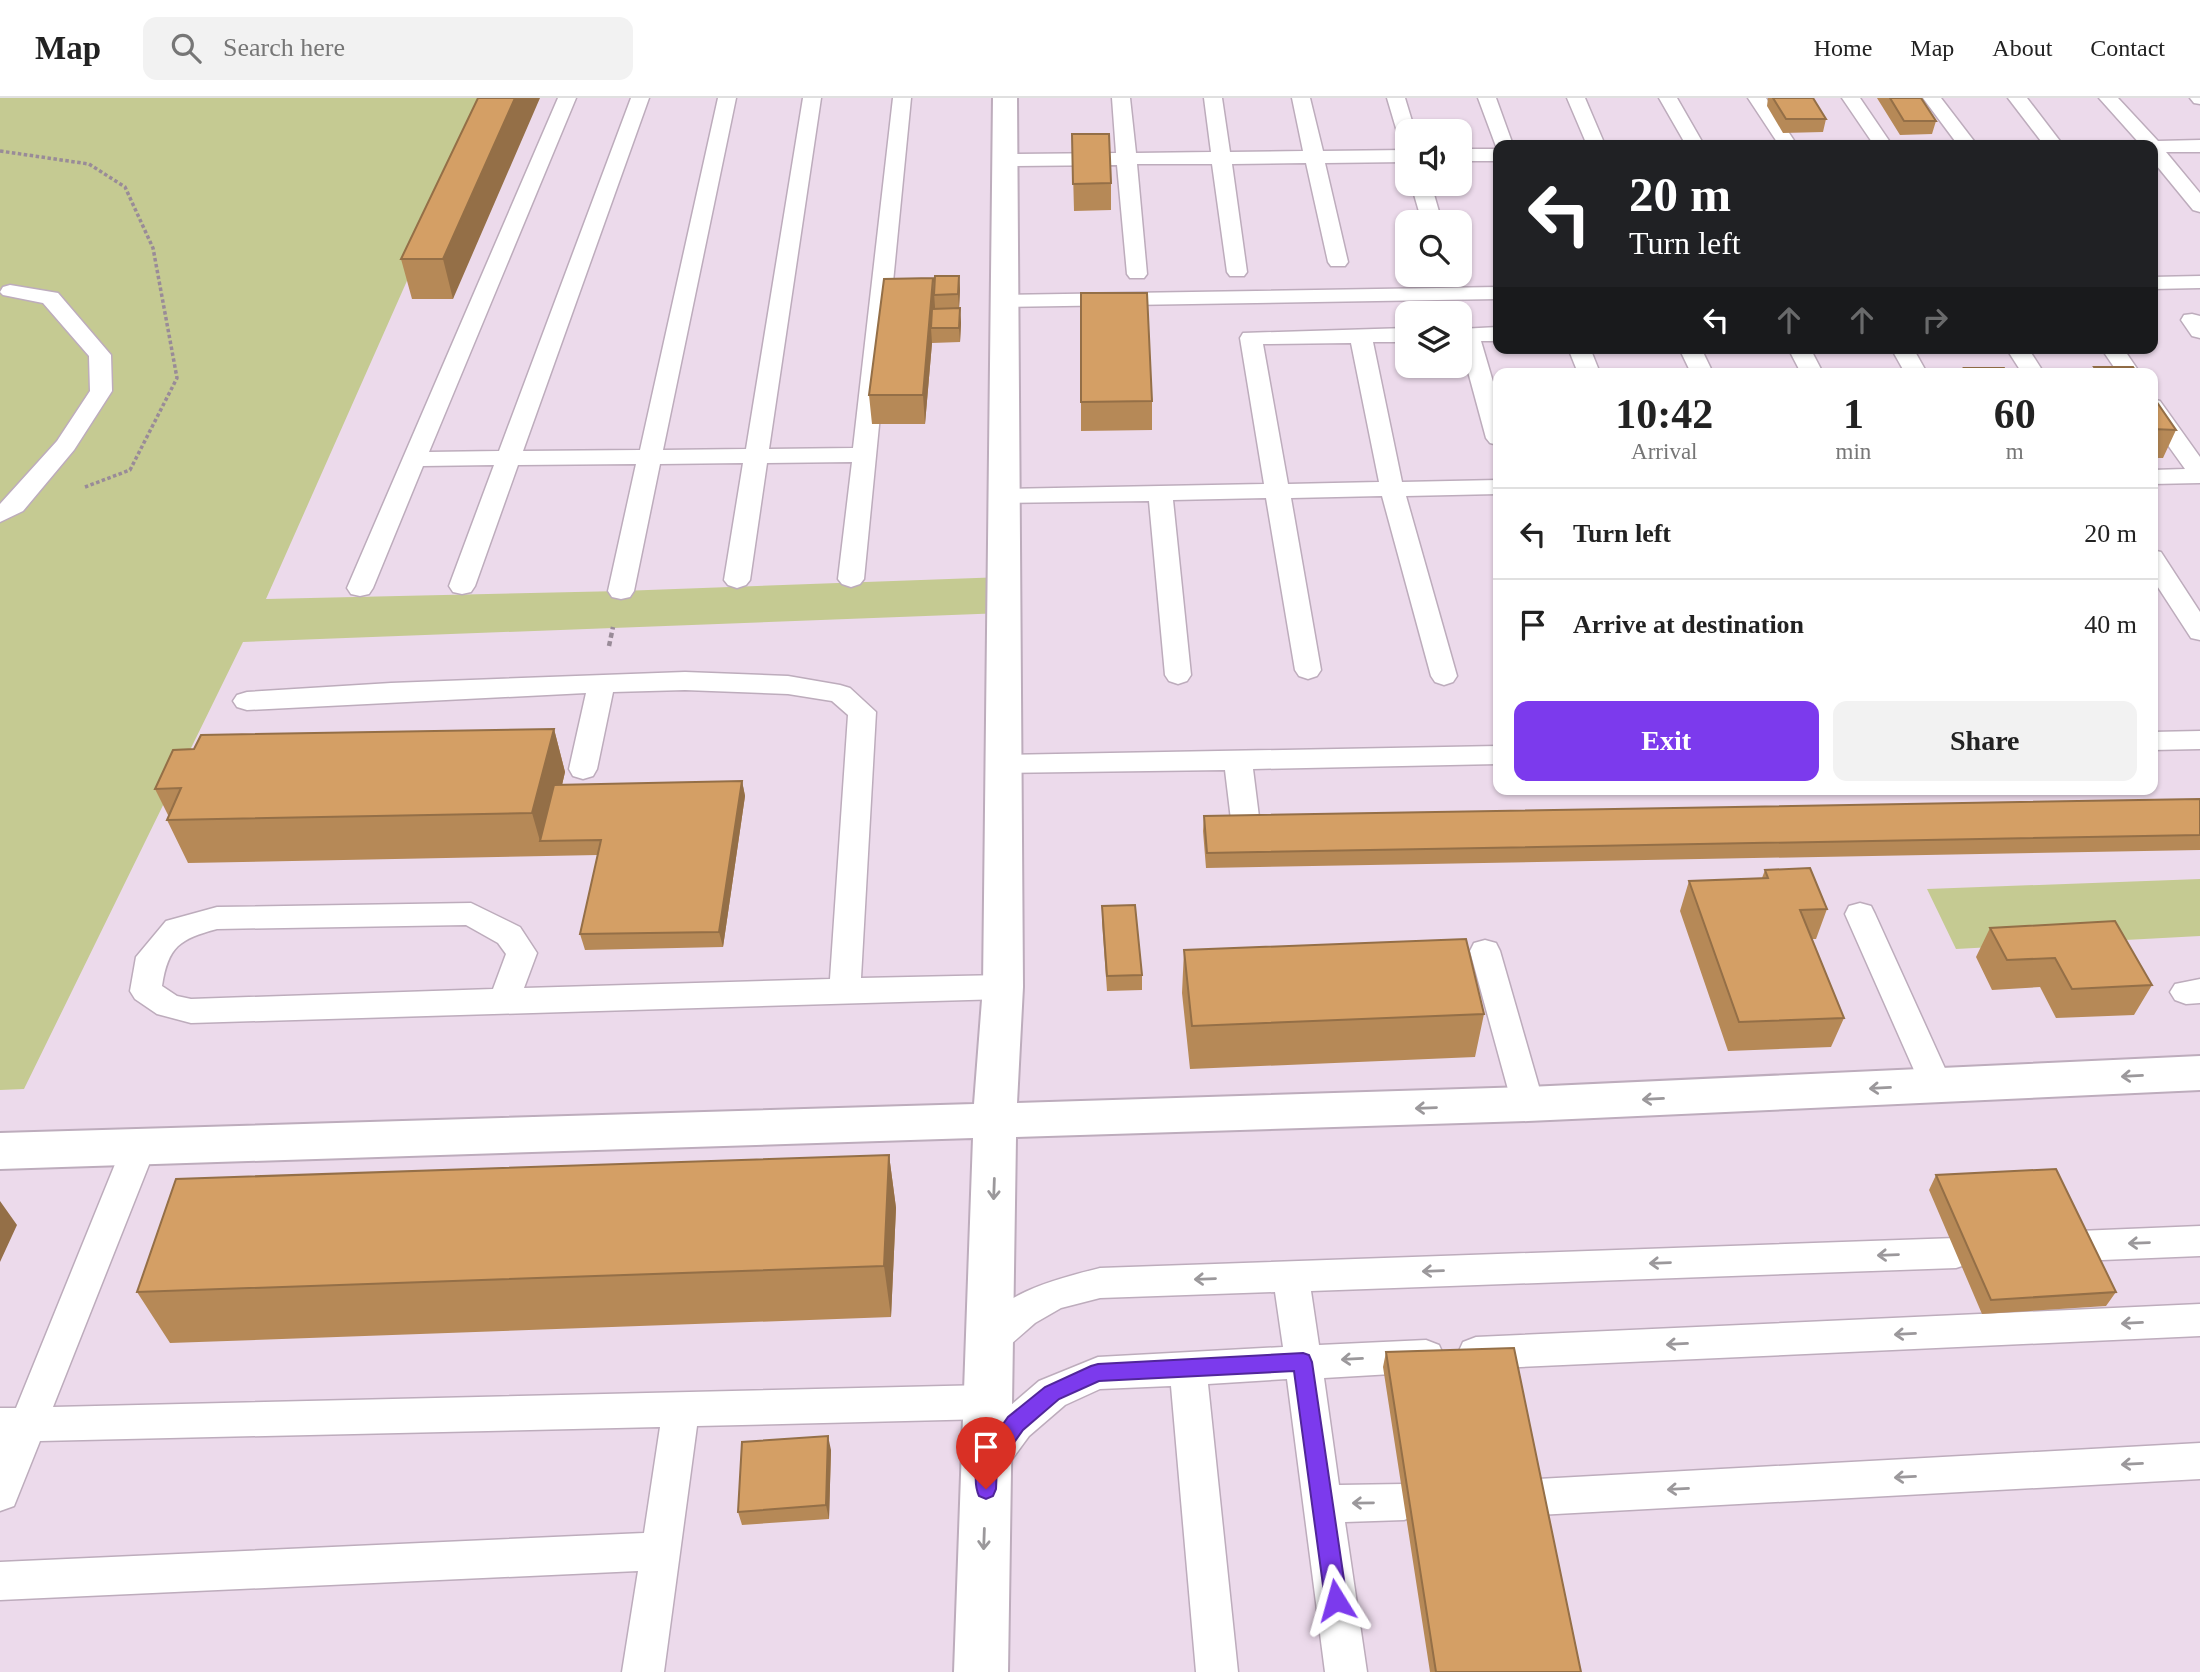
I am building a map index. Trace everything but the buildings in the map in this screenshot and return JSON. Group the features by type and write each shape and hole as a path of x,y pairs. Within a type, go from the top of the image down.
{"street":[{"path":"981,1672 996,1121 1003,987 1005,98"},
{"path":"0,1151 1528,1104 2200,1073"}],"lane":[{"path":"360,588 567,98"},
{"path":"462,586 640,98"},
{"path":"621,591 727,98"},
{"path":"737,580 812,98"},
{"path":"851,579 902,98"},
{"path":"1121,98 1137,274"},
{"path":"1213,98 1237,272"},
{"path":"1301,98 1338,262"},
{"path":"1396,98 1402,119"},
{"path":"1486,98 1502,140"},
{"path":"1576,98 1594,140"},
{"path":"1668,98 1692,140"},
{"path":"1757,98 1785,140"},
{"path":"1851,98 1880,140"},
{"path":"1932,98 1964,140"},
{"path":"2017,98 2050,140"},
{"path":"2108,98 2146,140"},
{"path":"2158,146 2200,146"},
{"path":"2158,154 2200,206"},
{"path":"1472,155 1493,155"},
{"path":"1006,160 1395,156"},
{"path":"2158,278 2200,282"},
{"path":"5,508 66,444 101,391 100,355 50,298 9,291"},
{"path":"1004,301 1493,293"},
{"path":"1472,335 1493,334"},
{"path":"1308,670 1251,338 1395,335"},
{"path":"1361,336 1392,489 1444,676"},
{"path":"1472,359 1493,423"},
{"path":"2158,415 2200,475"},
{"path":"414,459 864,454"},
{"path":"2158,477 2200,475"},
{"path":"1004,496 1493,487"},
{"path":"1160,493 1178,674"},
{"path":"2158,566 2200,632"},
{"path":"247,701 391,692 685,681 788,685 840,694 862,712 845,990"},
{"path":"583,769 601,684"},
{"path":"2158,741 2200,740"},
{"path":"1003,764 1493,755"},
{"path":"1238,760 1245,828 1301,827"},
{"path":"504,1001 522,953 509,935 471,914 217,918 177,929 151,957 146,991 168,1006 191,1011 1003,987"},
{"path":"1860,914 1937,1086"},
{"path":"1485,951 1528,1104"},
{"path":"0,1493 14,1424 139,1147"},
{"path":"2078,1246 2200,1241"},
{"path":"990,1340 1022,1312 1053,1295 1100,1283 1956,1253"},
{"path":"1291,1276 1346,1672"},
{"path":"987,1464 1016,1424 1052,1393 1098,1373 2200,1320"},
{"path":"1188,1367 1216,1672"},
{"path":"14,1424 987,1402"},
{"path":"643,1672 681,1409"},
{"path":"1538,1497 2200,1461"},
{"path":"1323,1504 1404,1502"},
{"path":"0,1581 661,1551"}],"green space":[{"path":"0,98 488,98 266,599 621,591 1004,577 1004,613 243,642 24,1089 0,1090"},
{"path":"2200,879 2200,936 1956,949 1927,889"}],"route":[{"path":"986,1489 987,1464 1016,1424 1052,1393 1098,1373 1303,1362 1336,1600"}]}
